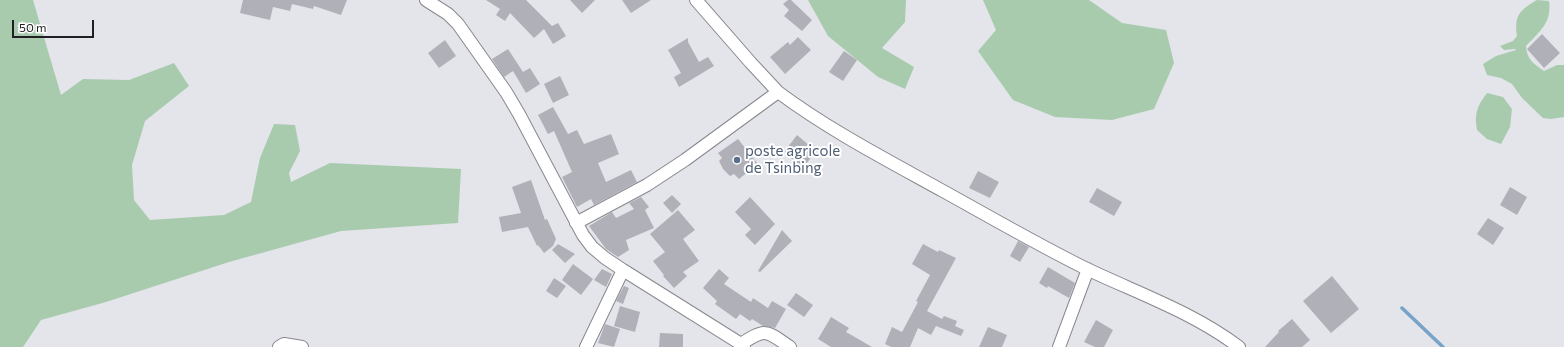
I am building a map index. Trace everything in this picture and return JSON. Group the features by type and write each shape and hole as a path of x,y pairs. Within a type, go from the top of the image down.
{"street":[{"path":"426,0 448,14 458,24 506,92 520,114 576,224 592,247 604,258 743,345 762,332 769,333 790,347"},
{"path":"696,0 778,92 804,111 860,146 1088,269 1184,313 1219,332 1239,347"},
{"path":"576,224 647,185 692,155 778,92"},
{"path":"1059,347 1088,269"},
{"path":"586,347 623,270"},
{"path":"279,347 284,344 302,347"}],"green space":[{"path":"0,0 33,0 61,95 83,79 129,80 174,63 189,86 145,121 132,165 134,200 150,220 224,215 251,202 260,158 274,124 295,125 300,151 289,173 291,182 330,163 461,169 458,223 341,231 229,262 106,302 41,320 23,347 0,347"},
{"path":"808,0 906,0 905,22 882,48 914,67 905,89 878,77 828,36"},
{"path":"983,0 1089,0 1122,23 1166,30 1174,63 1154,109 1112,120 1055,117 1013,100 978,51 996,30"},
{"path":"1537,0 1549,1 1549,15 1544,26 1526,46 1527,51 1531,61 1544,71 1557,65 1564,65 1564,117 1551,119 1543,118 1522,98 1512,84 1501,78 1487,75 1483,64 1496,56 1516,50 1504,50 1500,46 1513,41 1517,36 1516,23 1522,10"},
{"path":"1487,93 1503,97 1512,109 1510,127 1501,144 1487,139 1477,130 1477,110"}],"building":[{"path":"243,0 347,0 341,15 314,6 313,9 292,4 290,11 273,7 270,20 240,13"},
{"path":"486,0 526,0 552,26 558,23 566,36 553,44 544,29 534,38 510,13 505,21 496,15 500,9"},
{"path":"570,0 595,0 582,13"},
{"path":"622,0 651,0 631,13"},
{"path":"788,0 791,0 812,20 802,31 784,16 789,10 783,4"},
{"path":"1542,34 1560,53 1544,68 1527,49"},
{"path":"798,37 811,50 785,74 770,57 788,42 790,45"},
{"path":"688,38 688,42 699,62 708,57 714,66 679,87 674,77 681,73 668,50"},
{"path":"445,40 456,56 439,68 428,53"},
{"path":"508,49 523,72 530,68 540,84 526,93 513,71 504,77 492,59"},
{"path":"844,51 857,60 843,81 829,72"},
{"path":"560,76 569,95 553,103 544,84"},
{"path":"553,107 568,134 577,130 584,144 611,134 619,154 598,163 606,182 631,170 637,182 594,205 591,199 577,207 562,177 572,172 554,131 548,134 538,115"},
{"path":"797,135 816,151 803,168 784,152"},
{"name":"poste agricole de Tsinbing","path":"738,139 758,164 739,179 734,174 730,176 723,169 719,161 722,158 718,153"},
{"path":"978,171 999,182 990,198 969,188"},
{"path":"531,180 545,220 547,219 556,239 553,246 544,253 538,245 537,246 528,227 502,232 499,217 521,213 512,187"},
{"path":"1510,187 1527,197 1517,215 1500,205"},
{"path":"1097,188 1122,202 1114,216 1089,202"},
{"path":"672,195 681,204 672,213 663,203"},
{"path":"641,197 649,207 645,210 654,228 626,240 629,250 618,257 606,249 589,226 612,212 616,218 634,209 629,203"},
{"path":"750,197 775,224 755,245 745,235 751,229 735,212"},
{"path":"678,210 695,230 683,239 699,261 683,272 687,276 674,288 663,276 664,275 653,261 665,252 650,234"},
{"path":"1488,218 1504,228 1493,245 1477,234"},
{"path":"782,230 792,241 760,272 758,271"},
{"path":"1018,241 1029,247 1020,262 1010,256"},
{"path":"558,244 575,254 565,263 552,250"},
{"path":"923,244 938,252 939,250 956,258 927,311 942,319 944,316 957,321 955,326 964,330 961,336 936,326 931,335 918,328 910,347 891,347 885,344 892,327 902,332 930,275 912,264"},
{"path":"573,264 593,279 581,295 562,280"},
{"path":"1048,267 1075,283 1069,298 1048,286 1047,288 1039,283"},
{"path":"602,269 612,274 606,287 594,280"},
{"path":"719,269 729,278 724,284 751,302 753,298 768,308 772,301 786,309 775,328 763,326 752,319 750,321 740,314 736,319 715,304 717,301 703,288"},
{"path":"1332,276 1359,309 1331,333 1303,301"},
{"path":"554,278 566,286 557,298 546,291"},
{"path":"624,286 629,288 623,304 616,301"},
{"path":"796,293 813,305 804,317 787,305"},
{"path":"620,306 640,312 635,332 614,326"},
{"path":"831,317 849,328 846,332 872,347 831,347 818,339"},
{"path":"1292,319 1310,340 1302,347 1265,347 1279,332 1278,331"},
{"path":"1096,320 1113,330 1104,347 1095,347 1084,342"},
{"path":"605,324 620,329 614,347 598,343"},
{"path":"988,327 1007,335 1002,347 979,347"},
{"path":"660,333 683,334 683,347 659,347"}],"waterway":[{"path":"1402,308 1443,347"}],"place":[{"name":"poste agricole de Tsinbing","path":"737,160"}]}
